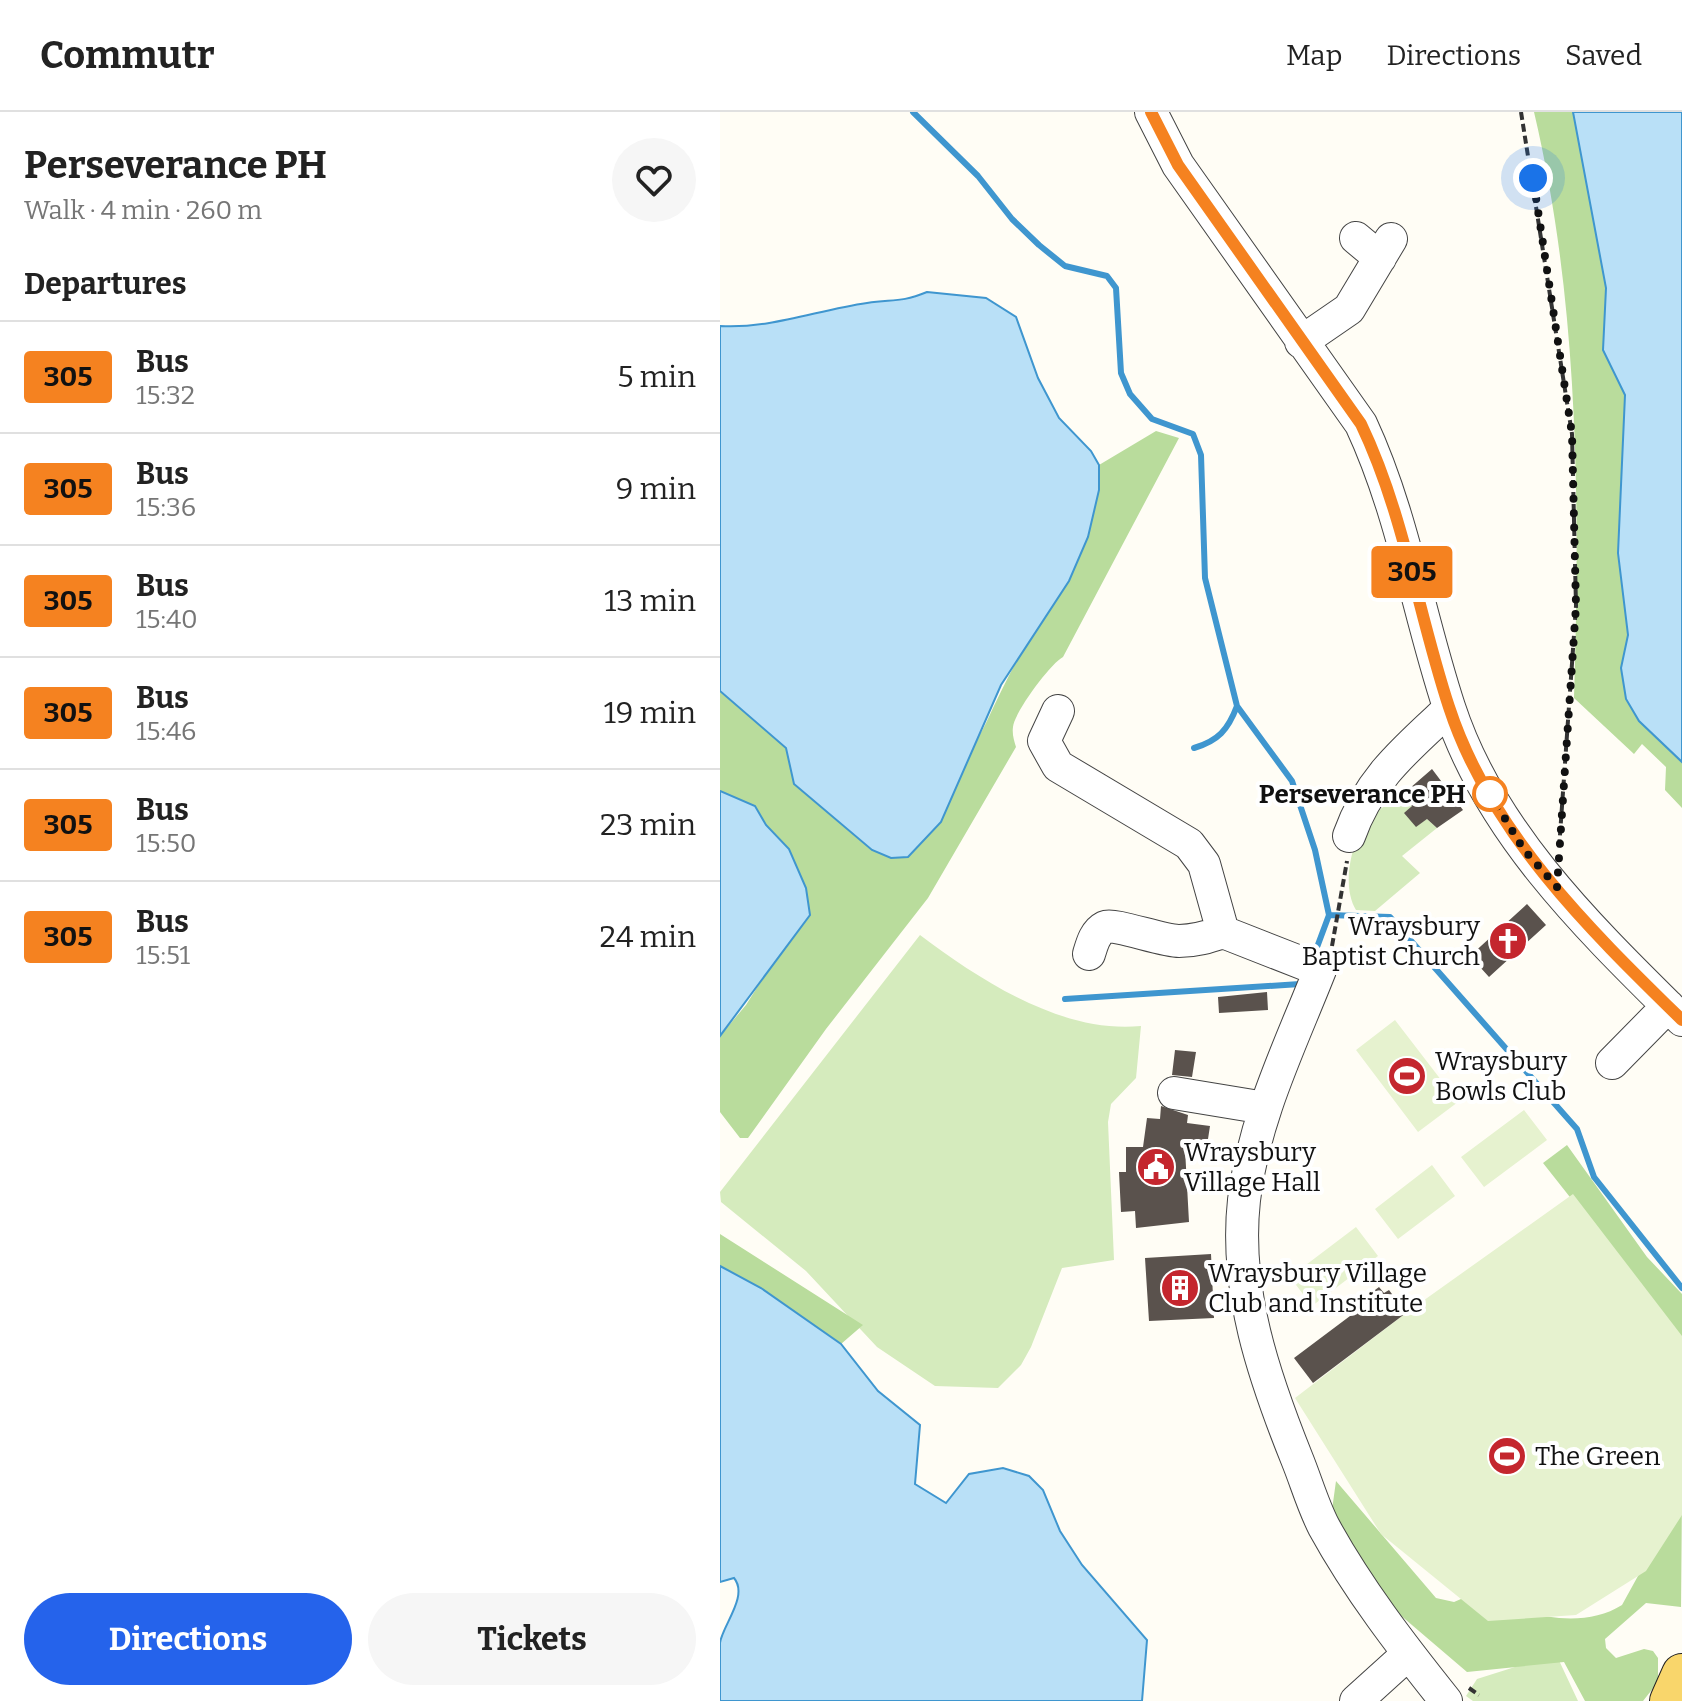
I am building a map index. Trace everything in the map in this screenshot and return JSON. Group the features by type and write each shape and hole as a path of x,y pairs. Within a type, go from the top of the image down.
{"main road":[{"path":"1670,1701 1682,1674"}],"street":[{"path":"1151,112 1178,165 1361,424 1383,470 1449,709 1480,778 1524,850 1617,956 1675,1013 1612,1063"},
{"path":"1301,342 1349,309 1376,245"},
{"path":"1349,836 1360,803 1388,767 1449,709"},
{"path":"1058,711 1044,741 1058,766 1189,844 1204,864 1223,932"},
{"path":"1089,954 1096,935 1106,927 1116,925 1147,937 1177,941 1197,940 1223,932 1320,970 1265,1108 1244,1199 1241,1270 1269,1389 1323,1525 1388,1628 1446,1701"},
{"path":"1174,1093 1265,1108"},
{"path":"1356,1701 1408,1654"}],"path":[{"path":"1521,112 1572,434 1576,606 1557,887"},
{"path":"1320,970 1332,948 1346,881 1349,836"}],"green space":[{"path":"1534,112 1573,112 1575,116 1606,288 1603,350 1625,394 1618,553 1628,635 1621,668 1626,699 1639,721 1682,762 1682,808 1665,790 1666,767 1642,744 1634,754 1574,698 1576,477 1568,330 1549,184"},
{"path":"1156,431 1179,438 1063,657 1019,711 1013,727 1016,747 928,898 826,1029 748,1138 740,1138 720,1112 720,1036 746,1005 765,975 789,849 766,825 755,806 720,791 720,691 786,748 794,784 872,850 953,795 1013,669 1078,556 1093,514 1099,465"},
{"path":"1402,795 1412,806 1405,813 1416,826 1427,819 1437,828 1402,856 1420,873 1375,911 1356,910 1349,888 1353,850 1363,827 1373,815"},
{"path":"920,935 996,986 1053,1013 1082,1022 1141,1026 1136,1078 1111,1104 1108,1122 1114,1260 1062,1268 1031,1347 1021,1365 998,1388 935,1386 877,1347 806,1271 721,1202 720,1192"},
{"name":"Wraysbury Bowls Club","path":"1395,1020 1458,1102 1418,1132 1356,1050"},
{"path":"1524,1110 1547,1140 1484,1187 1461,1157"},
{"path":"1567,1145 1647,1257 1682,1294 1682,1339 1543,1163"},
{"path":"1432,1165 1455,1196 1398,1239 1375,1209"},
{"name":"The Green","path":"1573,1194 1682,1336 1682,1515 1646,1571 1576,1615 1488,1621 1381,1534 1295,1398 1406,1313"},
{"path":"1356,1227 1378,1256 1312,1306 1290,1277"},
{"path":"720,1234 863,1325 841,1344 761,1288 720,1266"},
{"path":"1336,1481 1436,1598 1454,1602 1475,1593 1529,1613 1568,1618 1605,1613 1622,1605 1682,1496 1681,1607 1646,1603 1605,1639 1606,1648 1616,1658 1644,1649 1653,1651 1658,1658 1658,1682 1643,1701 1585,1701 1564,1662 1467,1672 1385,1602 1332,1510"},
{"path":"1556,1654 1578,1701 1473,1701 1466,1696 1477,1679"}],"water":[{"path":"1573,112 1682,112 1682,762 1639,721 1626,699 1621,668 1628,635 1618,553 1625,395 1603,350 1606,288"},
{"path":"927,292 986,298 1016,317 1038,378 1059,418 1091,451 1099,465 1099,490 1088,537 1069,581 1001,685 941,822 908,857 891,858 872,850 794,784 786,748 720,691 720,326 776,322"},
{"path":"720,791 755,806 766,825 789,849 806,888 810,915 720,1036"},
{"path":"720,1266 761,1288 841,1344 878,1391 920,1425 915,1484 946,1503 969,1474 1003,1468 1029,1476 1043,1490 1060,1531 1082,1565 1147,1640 1142,1701 720,1701 720,1643 737,1602 738,1585 734,1578 720,1582"}],"building":[{"path":"1432,769 1463,810 1437,828 1427,819 1416,827 1404,813 1412,806 1402,795"},
{"name":"Wraysbury Baptist Church","path":"1527,904 1546,925 1489,977 1470,956"},
{"path":"1267,992 1268,1010 1219,1013 1218,997"},
{"path":"1175,1050 1196,1052 1192,1077 1172,1075"},
{"name":"Wraysbury Village Hall","path":"1161,1106 1188,1115 1187,1123 1210,1126 1206,1152 1185,1149 1189,1222 1136,1228 1135,1211 1121,1212 1119,1172 1126,1172 1126,1147 1143,1147 1147,1118 1160,1119"},
{"name":"Wraysbury Village Club and Institute","path":"1211,1254 1214,1318 1149,1321 1145,1258"},
{"path":"1379,1287 1384,1293 1389,1290 1406,1313 1313,1383 1294,1358 1354,1313 1351,1308"}],"waterway":[{"path":"913,112 978,176 1012,219 1039,245 1065,266 1107,276 1116,288 1121,373 1130,394 1152,419 1193,434 1201,455 1205,578 1237,706 1292,781 1315,850 1329,915 1313,958"},
{"path":"1194,748 1210,742 1221,733 1237,706"},
{"path":"1329,915 1390,917 1577,1129 1594,1177 1682,1288"},
{"path":"1065,999 1300,984"}],"bus line":[{"name":"305","path":"1151,112 1178,165 1361,424 1383,470 1449,709 1480,778 1524,850 1617,956 1682,1020"}],"place":[{"name":"Perseverance PH","path":"1490,794"},
{"name":"Wraysbury Baptist Church","path":"1508,941"},
{"name":"Wraysbury Bowls Club","path":"1407,1076"},
{"name":"Wraysbury Village Hall","path":"1156,1167"},
{"name":"Wraysbury Village Club and Institute","path":"1180,1288"},
{"name":"The Green","path":"1507,1456"}],"route":[{"path":"1490,794 1524,850 1557,887 1576,606 1572,434 1533,178"}]}
